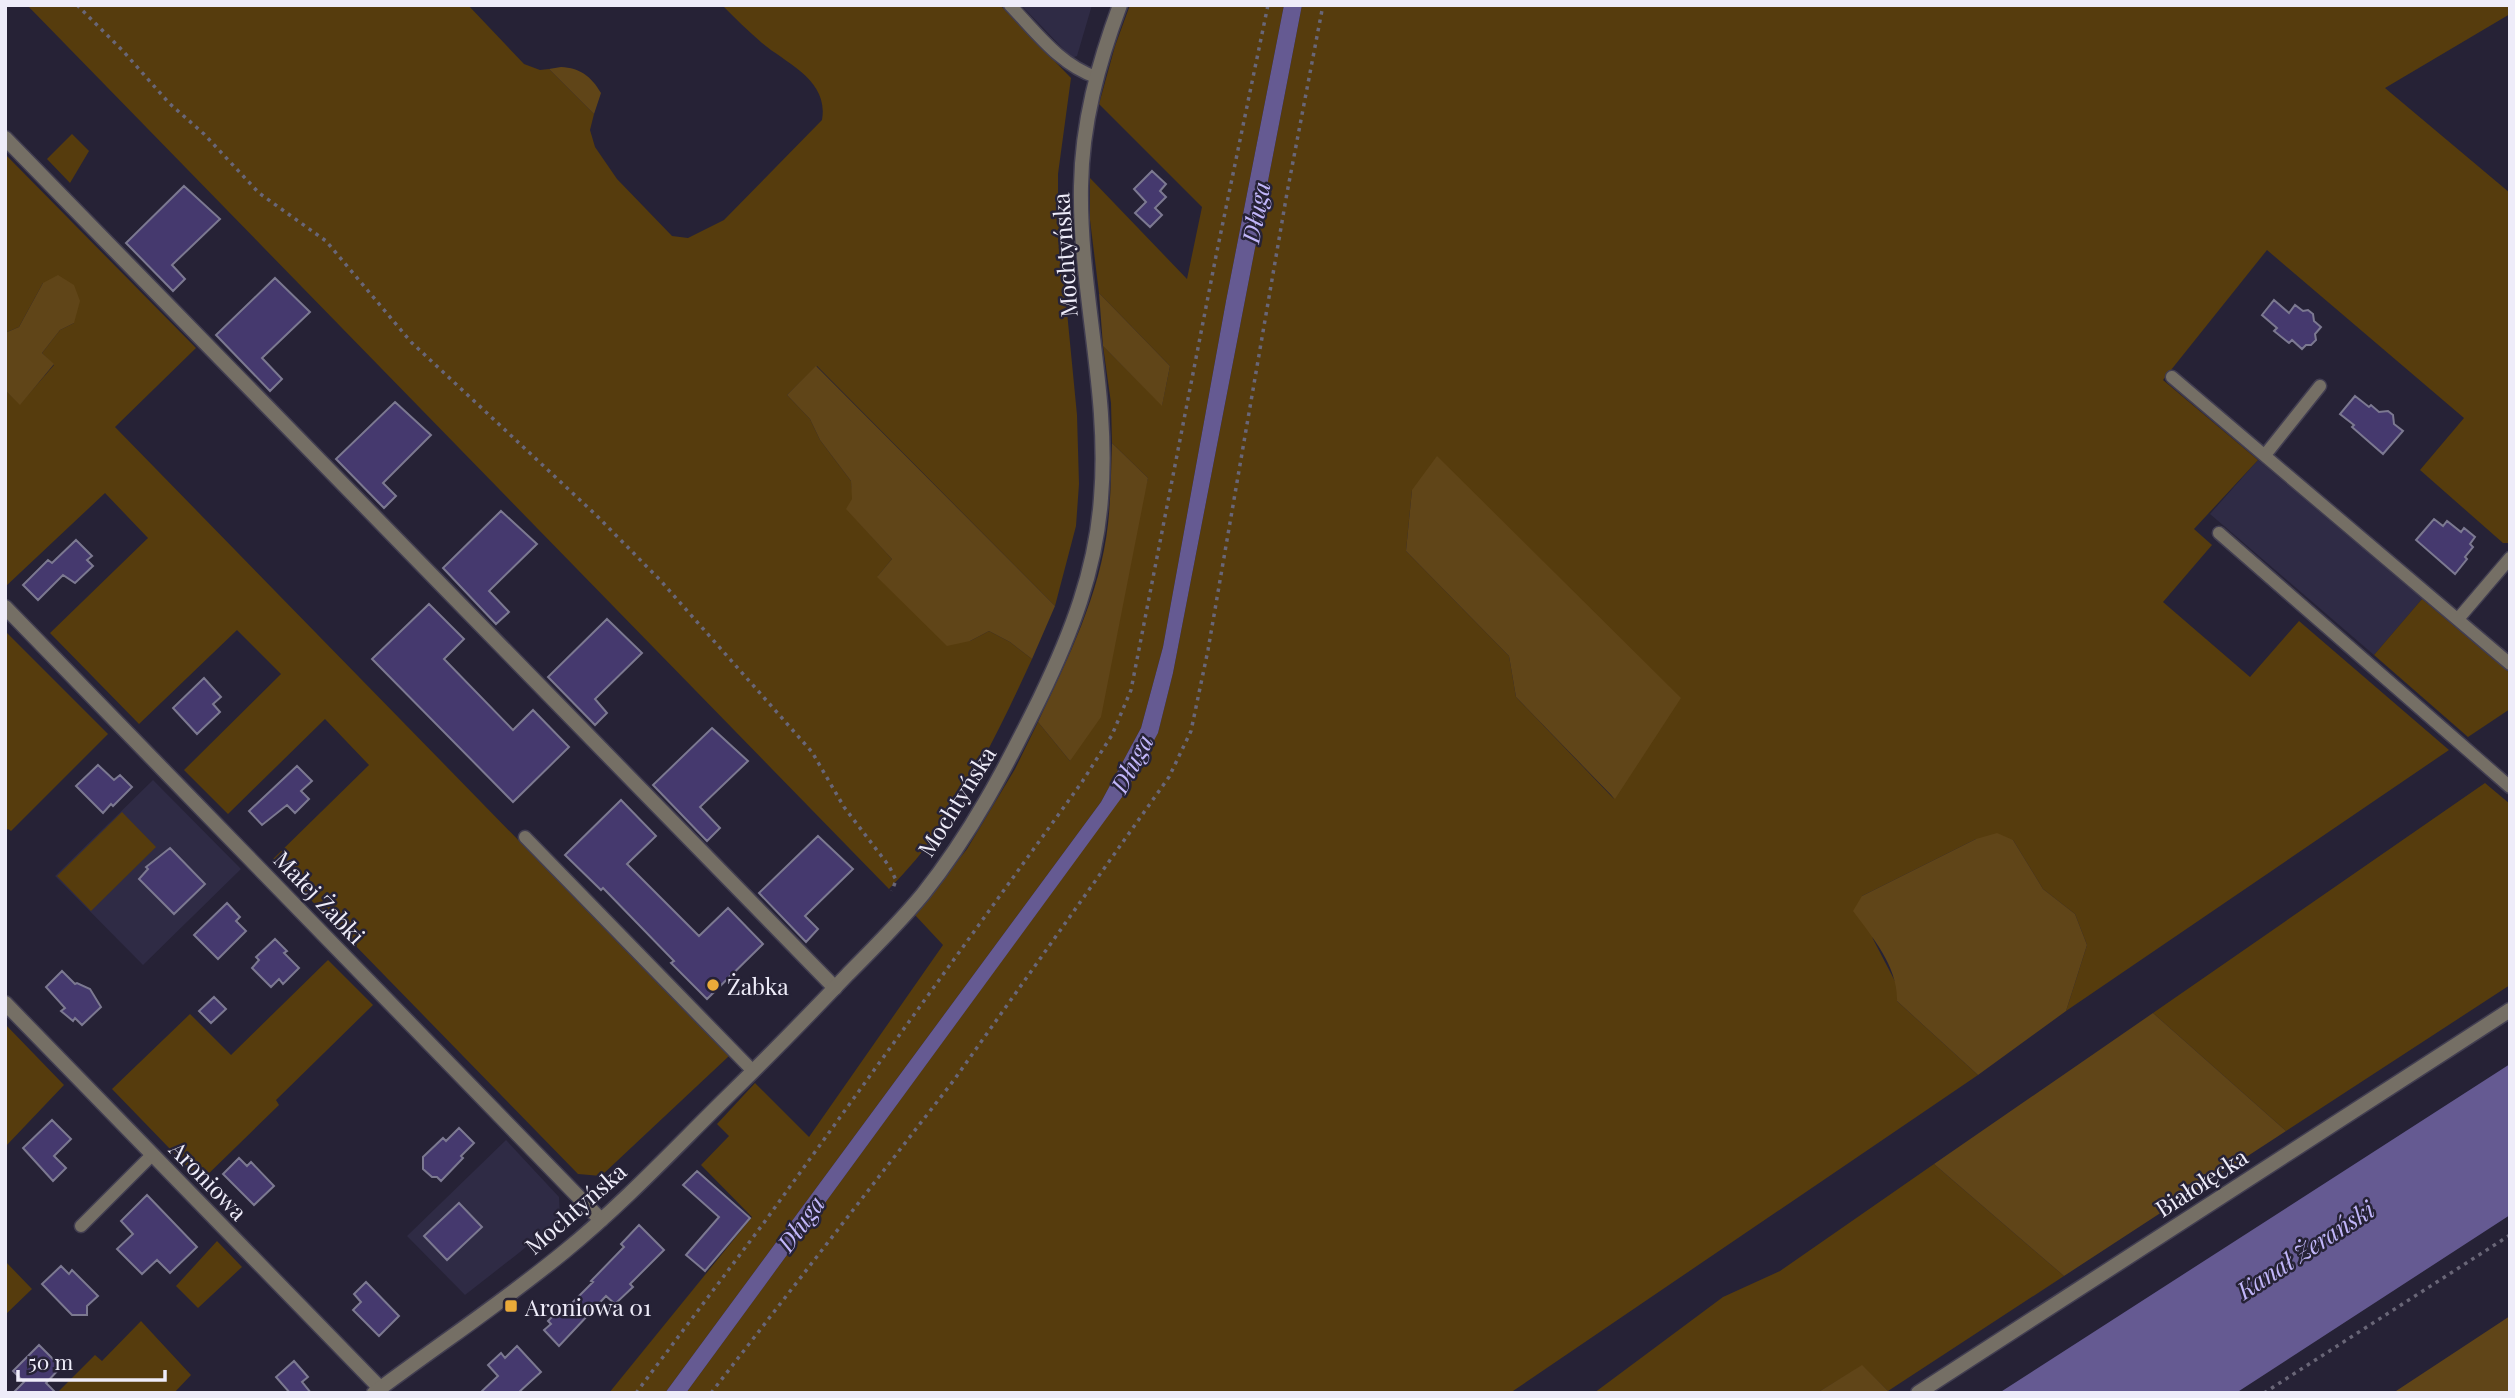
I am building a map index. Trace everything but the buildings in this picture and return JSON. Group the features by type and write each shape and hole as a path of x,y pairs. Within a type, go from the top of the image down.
{"street":[{"name":"Mochtyńska","path":"377,1390 561,1254 601,1220 753,1072 923,894 970,827 1017,745 1064,648 1082,599 1095,547 1103,460 1083,245 1081,186 1084,140 1096,77 1120,5"},
{"path":"5,138 835,988"},
{"name":"Małej Żabki","path":"5,607 601,1220"},
{"name":"Aroniowa","path":"5,1003 377,1390"},
{"name":"Białołęcka","path":"1918,1393 2510,1010"}],"lane":[{"path":"1010,5 1063,59 1078,71 1096,77"},
{"path":"2172,377 2510,664"},
{"path":"2265,455 2320,386"},
{"path":"2219,533 2510,787"},
{"path":"2458,619 2510,558"},
{"path":"525,836 753,1072"},
{"path":"81,1226 152,1155"}],"path":[{"path":"77,5 259,193 326,241 411,342 596,515 660,580 812,752 844,807 889,866 896,880 892,891"},
{"path":"711,1393 954,1080 1169,777 1191,731 1208,650 1287,193 1323,5"},
{"path":"2264,1393 2510,1235"}],"shaded area":[{"path":"27,5 468,5 524,64 540,70 549,69 594,114 590,130 595,147 617,179 672,236 688,238 724,220 822,120 819,94 813,84 804,74 762,43 722,5 1000,5 1071,78 1058,174 1058,219 1077,415 1079,484 1076,526 1055,606 817,366 787,395 810,419 820,440 851,481 853,499 847,509 892,559 878,576 970,641 989,631 1010,642 1032,659 1003,721 953,810 912,864 889,889"},
{"path":"1021,5 1092,5 1077,56 1072,58"},
{"path":"1130,5 1284,5 1226,301 1163,647 1141,728 1101,802 665,1393 609,1393 752,1217 701,1165 729,1136 717,1124 755,1083 809,1137 943,945 915,915 967,849 1015,769 1038,722 1070,761 1148,478 1112,443 1111,403 1103,346 1162,405 1170,366 1099,293 1090,220 1090,178 1187,279 1202,207 1099,104"},
{"path":"1302,5 2510,5 2510,14 2385,88 2510,193 2510,543 2503,543 2420,470 2464,418 2267,250 2163,380 2258,460 2194,529 2212,545 2163,602 2250,677 2299,621 2449,750 2066,1011 2087,945 2075,914 2043,889 2013,840 1976,839 1862,896 1873,939 1897,985 1897,1001 1978,1075 1510,1393 686,1393 1069,869 1158,733 1173,673","holes":["1412,490 1614,799 1516,697 1509,656 1406,551"]},
{"path":"561,67 579,71 597,87 601,93 594,114 549,69"},
{"path":"72,134 89,151 70,183 47,159"},
{"path":"5,154 196,348 115,427 729,1056 601,1176 578,1174 272,860 369,765 325,719 228,814 184,770 281,674 237,630 139,724 50,633 148,538 105,493 5,587 5,390 20,404 54,365 42,353 60,330 74,323 43,283 19,327 5,333"},
{"path":"58,275 74,285 80,301 74,323 60,330 42,353 54,364 20,405 5,390 5,333 19,327 43,283"},
{"path":"1099,293 1170,366 1162,406 1103,346"},
{"path":"816,366 1055,606 1032,659 1010,642 989,631 970,641 947,646 877,577 892,559 846,509 852,499 851,481 820,440 810,419 787,395"},
{"path":"1112,443 1148,478 1101,717 1070,761 1038,722 1081,626 1098,576 1108,524"},
{"path":"1437,456 1681,698 1615,799 1516,697 1509,656 1406,551 1412,490"},
{"path":"2258,460 2422,599 2374,655 2210,514"},
{"path":"2422,599 2510,673 2510,709 2468,737 2374,655"},
{"path":"5,631 108,734 11,831 5,831"},
{"path":"153,780 241,869 143,965 55,876"},
{"path":"2485,783 2510,804 2510,985 2286,1131 2153,1013"},
{"path":"122,812 156,847 91,911 57,876"},
{"path":"1997,833 2013,840 2043,889 2075,914 2087,945 2066,1011 1978,1075 1897,1001 1889,965 1853,911 1862,896 1976,839"},
{"path":"328,960 373,1005 276,1100 279,1105 201,1181 112,1089 190,1014 231,1055"},
{"path":"2153,1013 2286,1131 2064,1276 1934,1164"},
{"path":"5,1024 64,1085 6,1146 5,1145"},
{"path":"506,1140 559,1197 560,1218 465,1295 407,1236"},
{"path":"1934,1164 2064,1276 1888,1391 1862,1366 1817,1393 1594,1393 1723,1297 1780,1271"},
{"path":"217,1241 242,1267 198,1308 176,1286"},
{"path":"5,1261 32,1289 5,1315"},
{"path":"2510,1316 2510,1393 2393,1393"},
{"path":"141,1321 191,1375 174,1393 57,1393 95,1355 102,1361"},
{"path":"1862,1365 1888,1391 1886,1393 1817,1393"}],"water":[{"name":"Długa","path":"1284,5 1302,5 1173,673 1158,733 1125,793 686,1393 665,1393 1101,802 1141,728 1163,647 1226,301"},
{"name":"Kanał Żerański","path":"2510,1064 2510,1215 2236,1393 1999,1393"}],"place":[{"name":"Żabka","path":"713,985"},
{"name":"Aroniowa 01","path":"511,1306"}]}
